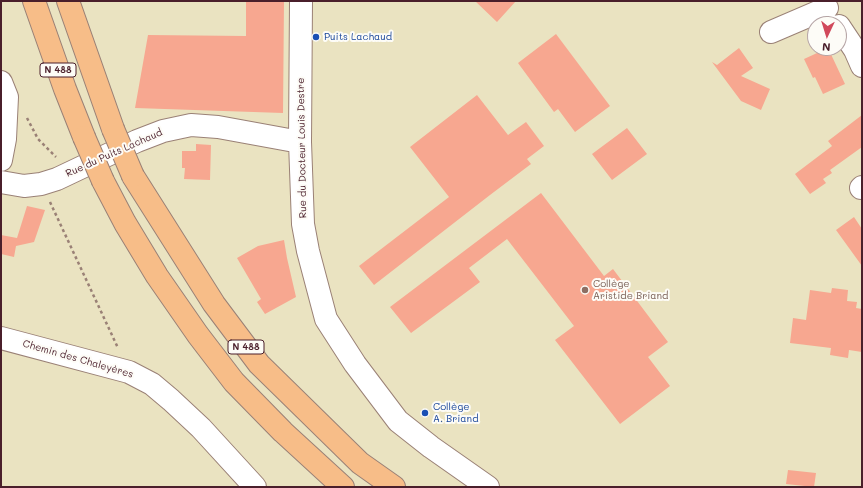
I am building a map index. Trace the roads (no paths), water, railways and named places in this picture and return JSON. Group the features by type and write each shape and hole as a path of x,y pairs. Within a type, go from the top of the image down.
{"highway":[{"name":"N 488","path":"34,1 62,82 103,181 125,224 157,276 198,335 234,382 283,432 343,487"},
{"name":"N 488","path":"68,1 112,129 133,176 214,304 259,364 360,462 394,487"}],"street":[{"name":"Rue du Docteur Louis Destre","path":"301,1 300,142 303,224 308,251 326,319 355,364 398,421 431,447 488,487"},
{"path":"771,32 832,15 855,50 862,66"},
{"path":"1,160 5,139 4,90"},
{"name":"Rue du Puits Lachaud","path":"1,182 24,186 41,184 163,131 191,125 238,130 300,142"},
{"name":"Chemin des Chaleyères","path":"1,338 129,372 152,384 172,400 201,428 255,487"}],"place":[{"name":"Puits Lachaud","path":"316,37"},
{"name":"Collège Aristide Briand","path":"585,290"},
{"name":"Collège A. Briand","path":"425,413"}]}
